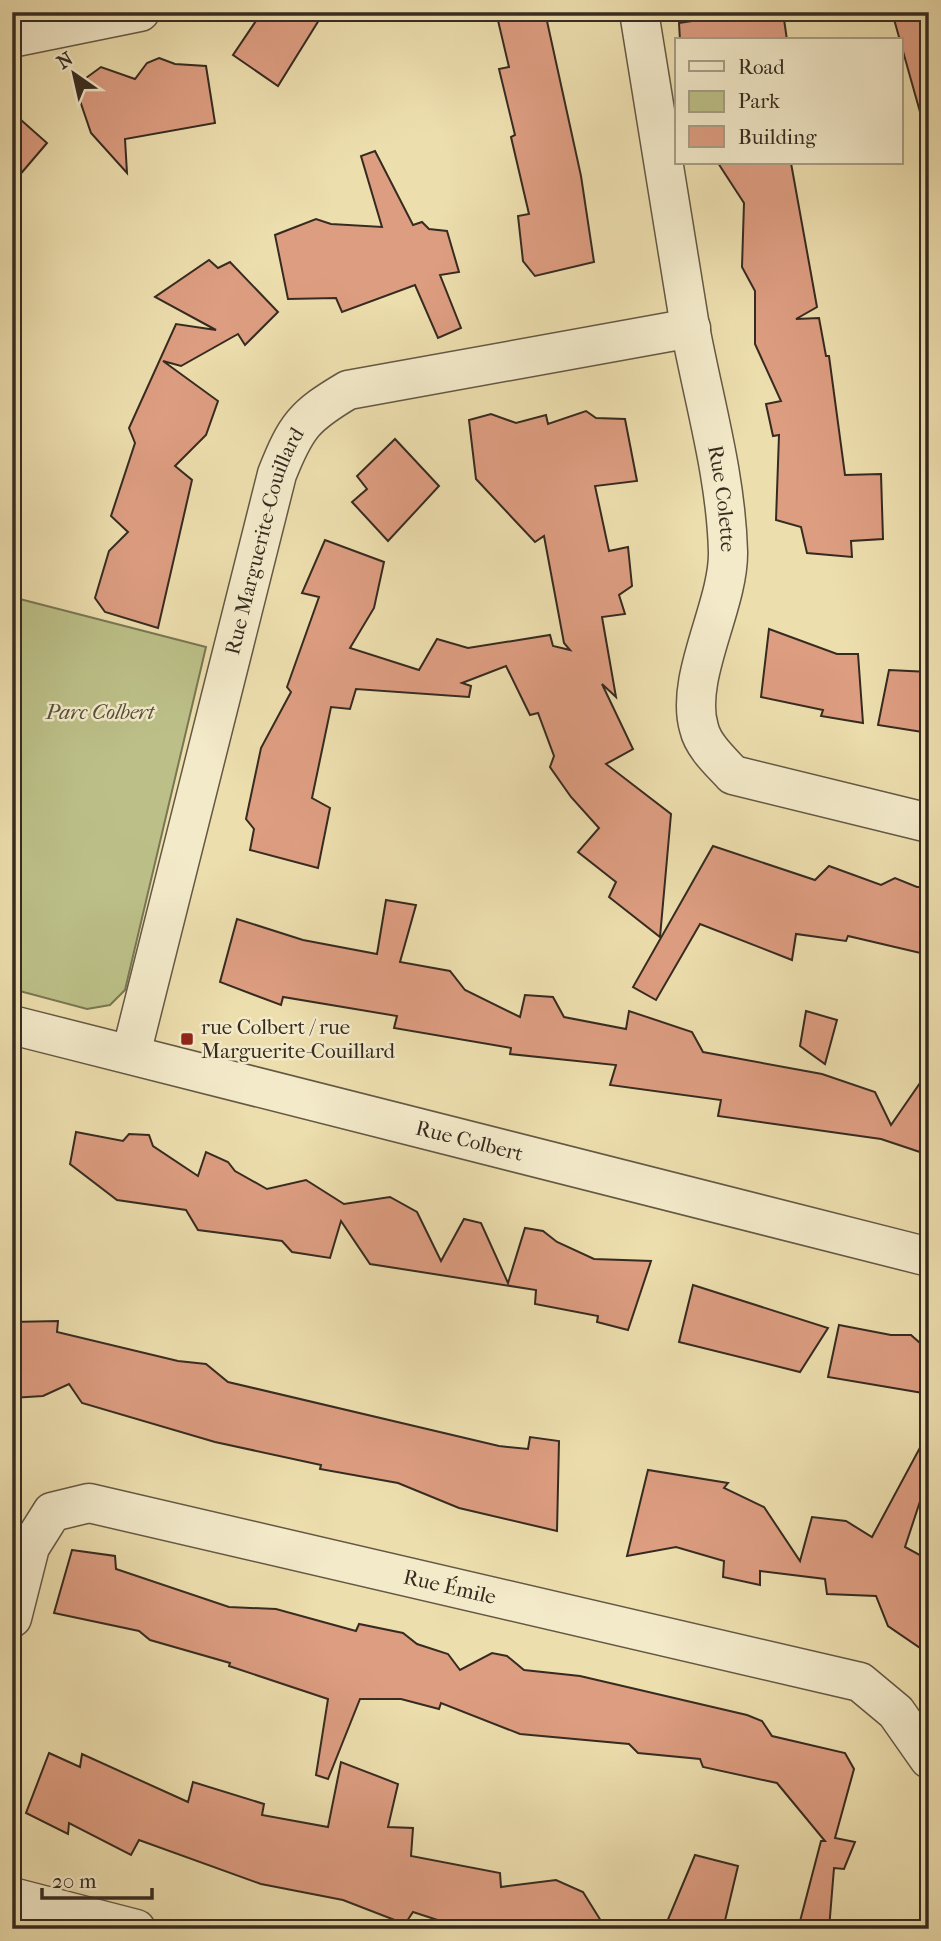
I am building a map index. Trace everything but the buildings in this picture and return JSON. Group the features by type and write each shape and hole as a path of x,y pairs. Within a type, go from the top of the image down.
{"street":[{"path":"12,37 141,12"},
{"name":"Rue Colette","path":"639,12 691,328 708,405 726,515 728,556 695,699 699,730 715,757 733,775 929,823"},
{"name":"Rue Marguerite-Couillard","path":"131,1054 277,474 291,438 311,412 348,390 691,328"},
{"name":"Rue Colbert","path":"12,1024 929,1257"},
{"name":"Rue Émile","path":"12,1618 30,1547 52,1512 89,1503 860,1682 896,1712 929,1759"},
{"path":"12,1897 136,1929"}],"green space":[{"name":"Parc Colbert","path":"12,597 206,647 125,990 110,1005 87,1009 12,989"}],"place":[{"name":"rue Colbert / rue Marguerite-Couillard","path":"187,1039"}]}
